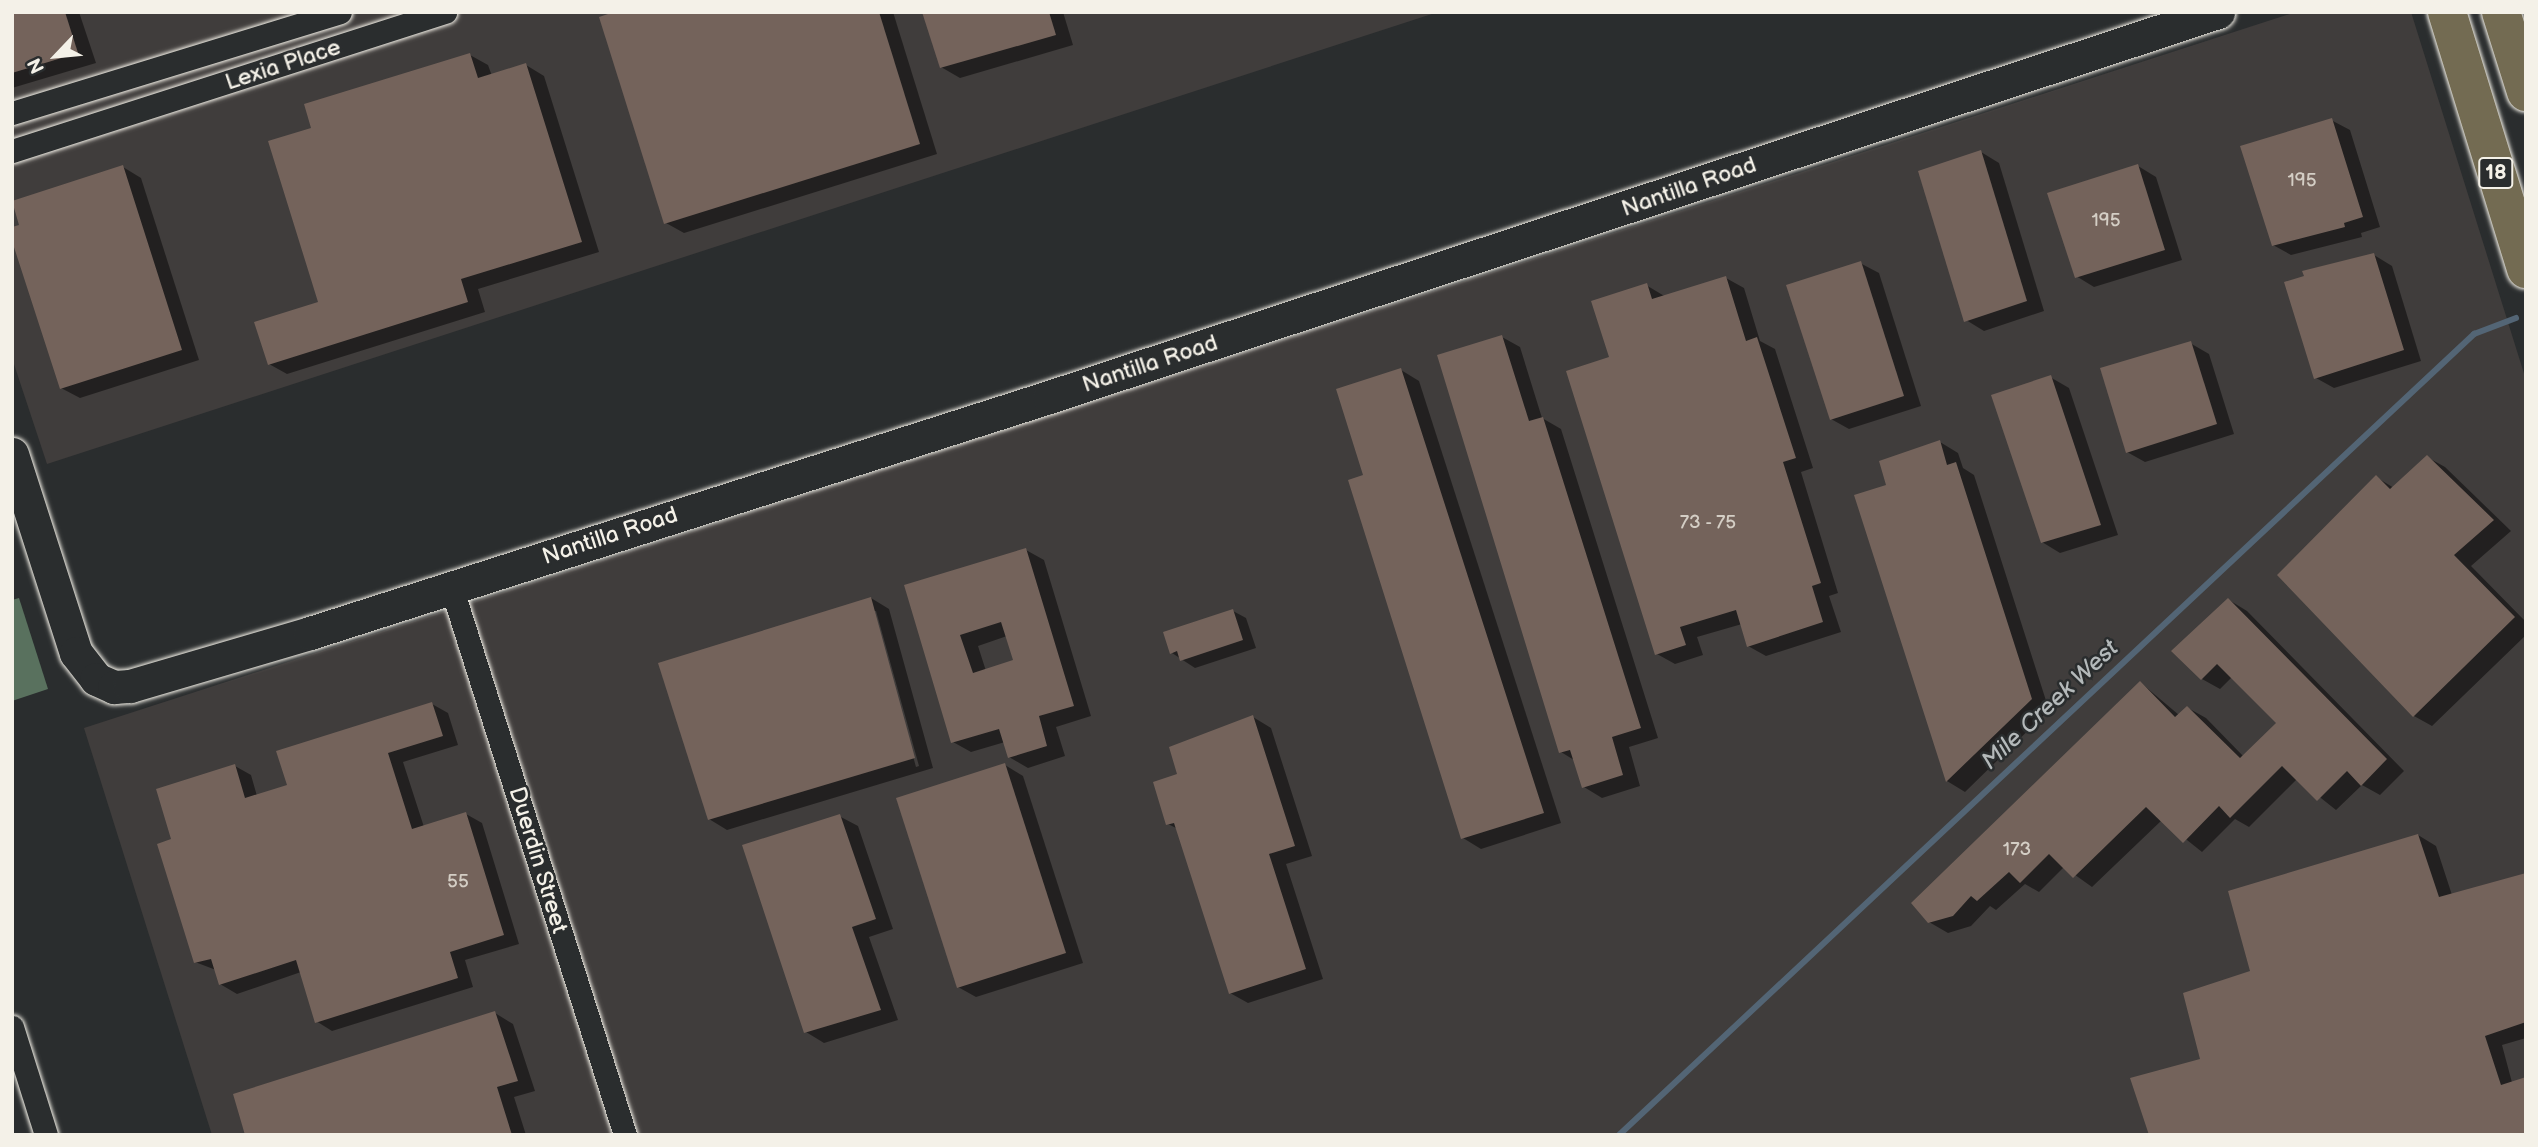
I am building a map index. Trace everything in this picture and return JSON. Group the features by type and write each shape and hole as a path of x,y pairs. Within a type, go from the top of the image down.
{"highway":[{"path":"2501,12 2526,92"},
{"name":"18","path":"2444,15 2526,269"}],"street":[{"name":"Lexia Place","path":"12,113 156,71 340,12"},
{"name":"Lexia Place","path":"12,151 167,102 397,20 445,12"},
{"name":"Nantilla Road","path":"12,454 83,667 114,687 149,682 1290,319 2218,12"},
{"path":"156,71 167,102"},
{"name":"Duerdin Street","path":"451,586 625,1135"},
{"path":"12,1027 46,1135"}],"shaded area":[{"path":"12,12 1438,12 47,464 12,358"},
{"path":"2296,12 2411,12 2526,380 2526,1135 212,1135 84,728"}],"green space":[{"path":"19,598 48,689 12,701 12,600"}],"building":[{"path":"12,12 65,12 78,53 12,73"},
{"path":"614,12 879,12 920,144 664,224 599,17"},
{"path":"922,12 1049,12 1056,35 940,68"},
{"path":"470,53 478,78 526,63 582,242 461,279 468,302 268,365 254,322 318,302 268,141 311,128 304,104"},
{"path":"2332,118 2363,217 2344,223 2345,227 2272,246 2240,146"},
{"path":"1981,150 2027,301 1964,322 1918,171"},
{"path":"2138,164 2165,250 2075,278 2047,193"},
{"path":"123,165 182,350 60,389 12,241 12,227 19,225 12,201"},
{"path":"2374,253 2404,350 2314,379 2284,282 2304,276 2302,271"},
{"path":"1861,261 1904,396 1830,420 1786,285"},
{"path":"1726,276 1746,341 1757,337 1796,458 1783,462 1821,583 1812,586 1823,622 1747,647 1736,610 1680,627 1686,645 1655,655 1566,371 1609,357 1591,301 1647,283 1652,299"},
{"path":"1502,335 1529,421 1543,417 1641,728 1612,737 1623,775 1582,788 1570,750 1559,753 1437,355"},
{"path":"2191,341 2217,424 2126,453 2100,368"},
{"path":"1401,368 1544,813 1461,839 1348,480 1363,475 1336,389"},
{"path":"2051,375 2101,525 2041,543 1991,395"},
{"path":"1940,440 1947,465 1956,462 2032,699 1946,782 1854,495 1886,485 1879,461"},
{"path":"2427,455 2494,520 2454,555 2515,617 2413,717 2277,575 2376,475 2390,489"},
{"path":"1026,548 1074,706 1039,716 1047,746 1008,758 999,729 951,743 904,585","holes":["1001,622 1013,660 973,673 960,635"]},
{"path":"871,597 915,758 708,820 658,663"},
{"path":"2228,598 2387,759 2361,786 2347,771 2317,801 2282,766 2230,818 2219,806 2183,843 2146,807 2073,878 2049,854 2020,883 2009,872 1977,901 1971,896 1953,916 1928,923 1911,903 2140,681 2175,717 2187,706 2240,758 2276,723 2217,664 2201,680 2171,651"},
{"path":"1233,609 1243,640 1180,661 1177,651 1170,654 1163,632"},
{"path":"432,702 443,736 388,753 412,829 466,812 504,935 450,952 458,978 315,1023 296,960 219,985 211,959 194,963 157,844 171,839 156,789 235,764 245,798 287,785 276,751"},
{"path":"1253,715 1295,846 1269,854 1306,969 1229,994 1174,823 1166,825 1153,782 1177,774 1169,747"},
{"path":"1005,763 1066,953 957,988 896,798"},
{"path":"840,814 876,919 852,927 881,1010 804,1033 742,845"},
{"path":"2418,834 2439,897 2526,873 2526,1022 2485,1036 2501,1085 2526,1077 2526,1135 2149,1135 2130,1078 2200,1059 2183,993 2250,971 2228,891"},
{"path":"495,1011 518,1081 497,1087 512,1135 245,1135 233,1094"}],"waterway":[{"name":"Mile Creek West","path":"1619,1135 2474,334 2516,318"}]}
